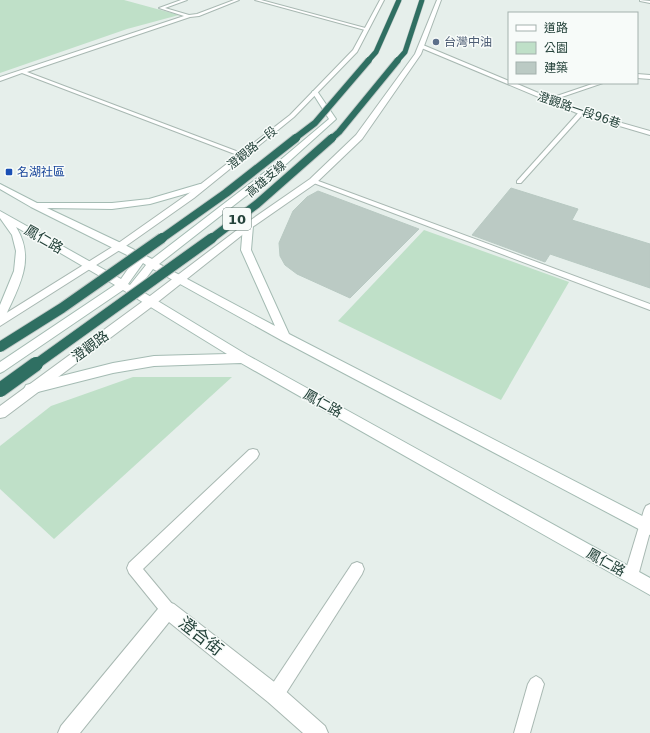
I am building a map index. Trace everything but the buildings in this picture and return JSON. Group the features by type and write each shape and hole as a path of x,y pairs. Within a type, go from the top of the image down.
{"highway":[{"name":"高雄支線","path":"0,347 62,308 226,193 315,123 376,52 399,0"},
{"name":"高雄支線","path":"0,390 166,272 251,208 338,132 405,52 422,0"}],"street":[{"name":"澄觀路一段","path":"90,265 120,246 203,186 292,116 355,50 382,0"},
{"path":"179,279 248,226 313,181 359,137 418,54 438,0"},
{"path":"642,0 650,2"},
{"name":"澄觀路一段96巷","path":"422,46 508,83"},
{"name":"澄觀路一段96巷","path":"511,84 581,113 650,133"},
{"path":"0,368 126,288 152,264 281,164 333,119 315,92"},
{"name":"鳳仁路","path":"0,186 34,205 120,246 285,337 647,527"},
{"path":"34,205 112,206 150,201 203,186"},
{"path":"0,316 14,286 22,262 18,242 3,215"},
{"name":"鳳仁路","path":"3,215 90,265 243,358 650,587"},
{"path":"248,226 246,250 285,337"},
{"path":"126,288 141,258"},
{"path":"0,322 90,265"},
{"name":"澄觀路","path":"0,413 30,389 150,302 179,279"},
{"path":"30,389 113,368 154,361 243,358"},
{"name":"澄合街","path":"68,733 168,610 275,695 313,731"}],"lane":[{"path":"185,0 161,8 188,16"},
{"path":"0,79 188,16 198,15 237,0"},
{"path":"257,0 367,29"},
{"path":"23,72 242,155"},
{"path":"638,76 650,76"},
{"path":"548,100 597,84"},
{"path":"519,182 581,113"},
{"path":"313,181 650,307"},
{"path":"168,610 134,568 253,454"},
{"path":"631,576 647,527 650,510"},
{"path":"275,695 357,569"},
{"path":"522,733 536,684"}],"green space":[{"path":"0,0 124,0 179,15 127,29 0,73"},
{"path":"424,230 569,282 501,400 338,321"},
{"path":"133,377 232,377 54,539 0,489 0,446 51,406"}],"place":[{"name":"台灣中油","path":"436,42"},
{"name":"名湖社區","path":"9,172"}]}
